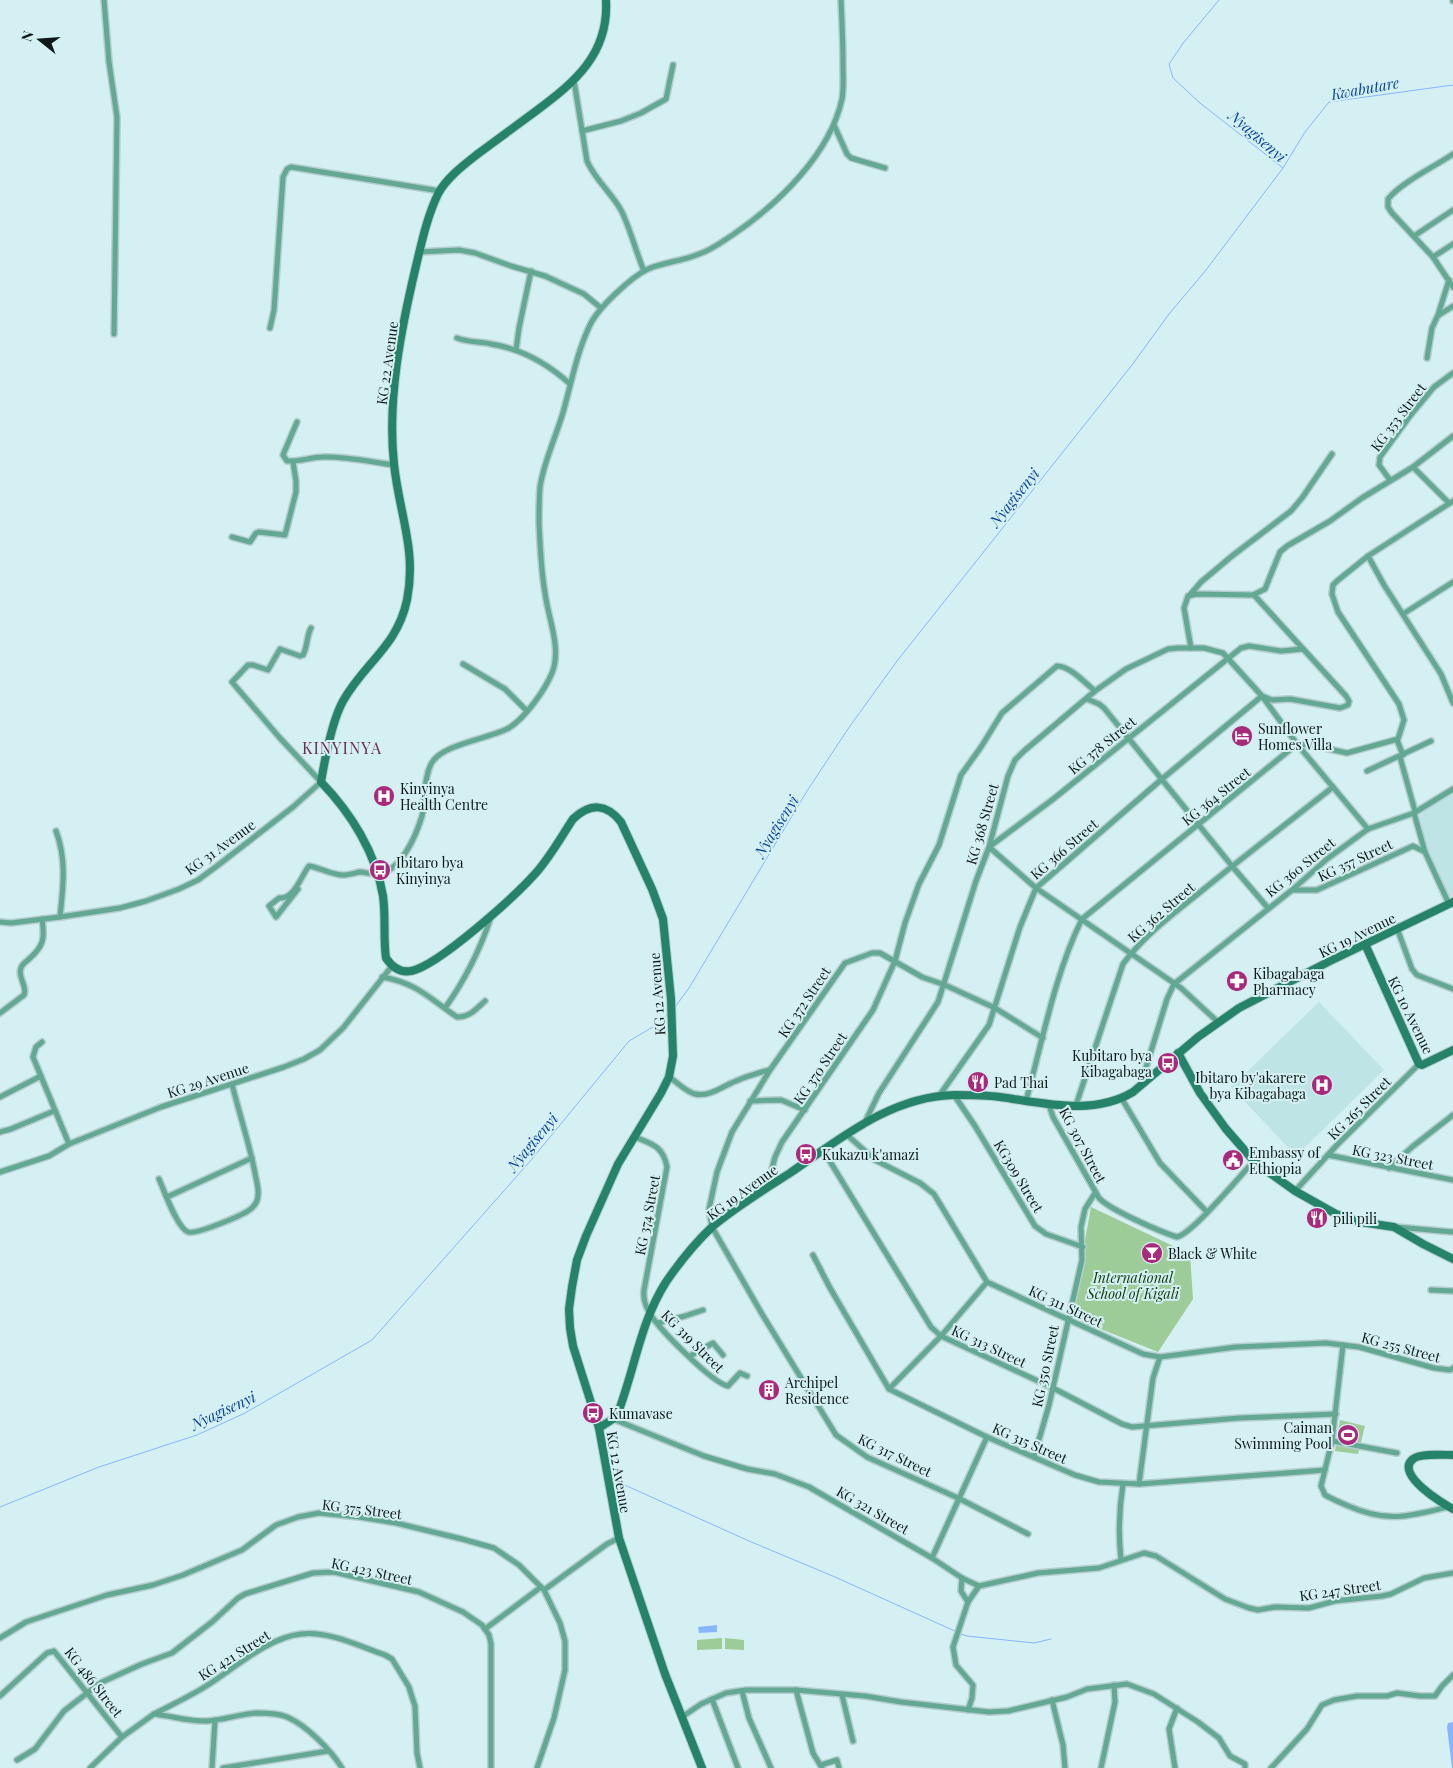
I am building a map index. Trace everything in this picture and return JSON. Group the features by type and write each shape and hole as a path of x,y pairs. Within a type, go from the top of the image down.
{"street":[{"path":"104,0 109,62 117,118 114,334"},
{"name":"KG 22 Avenue","path":"321,782 334,725 342,702 351,688 389,643 403,616 407,600 410,578 410,555 394,465 393,393 405,320 427,221 440,191 465,164 574,81 585,69 600,40 606,0"},
{"path":"298,889 276,917 269,906 279,898 290,895 309,866 342,875 362,872 377,874 392,867 405,854 421,818 425,799 425,783 430,765 448,749 501,732 513,725 527,711 546,684 556,660 556,649 542,577 539,523 540,488 548,455 564,410 582,344 594,318 601,308 644,271 700,254 712,248 756,218 804,170 826,140 834,125 843,89 841,0"},
{"path":"582,131 620,121 641,113 666,99 673,65"},
{"path":"574,81 587,162 590,169 623,213 644,271"},
{"path":"834,125 847,154 851,158 885,168"},
{"path":"1453,154 1407,184 1388,199 1388,206 1392,213 1433,258 1453,287"},
{"path":"270,328 274,310 283,177 287,169 291,167 440,191"},
{"path":"1414,236 1453,210"},
{"path":"1433,258 1453,244"},
{"path":"419,252 459,250 475,253 545,276 584,294 601,308"},
{"path":"516,350 531,271"},
{"path":"1427,358 1432,328 1449,280"},
{"path":"1438,315 1453,306"},
{"path":"457,338 516,350 544,363 570,384"},
{"name":"KG 353 Street","path":"1390,480 1379,465 1380,457 1434,387 1453,373"},
{"path":"297,422 283,455 287,461 293,462 329,457 394,465"},
{"path":"1188,596 1196,594 1254,594 1265,589 1280,552 1287,546 1330,521 1453,436"},
{"path":"1191,648 1184,608 1188,596 1201,582 1232,556 1291,511 1332,454"},
{"path":"232,537 250,542 256,533 259,532 285,536 296,492 293,462"},
{"path":"1297,744 1347,753 1396,740 1400,734 1404,720 1399,704 1338,612 1332,594 1333,585 1368,556 1451,502 1412,466"},
{"path":"1368,556 1442,674 1453,703"},
{"path":"1404,614 1453,582"},
{"path":"1254,594 1349,701 1347,706 1340,708 1290,700 1272,700 1262,696"},
{"path":"311,628 303,655 300,656 280,649 268,670 248,665 232,682 268,725 344,806 357,827 377,874 384,908 386,958 392,966"},
{"name":"KG 378 Street","path":"989,847 1052,800 1245,646 1280,651 1303,649"},
{"name":"KG 368 Street","path":"865,1123 879,1093 932,1014 945,985 957,940 989,847 1008,776 1016,760 1024,751 1095,691 1126,669 1161,652 1178,648 1216,650 1223,653 1228,659"},
{"path":"1228,659 1262,696 1297,744 1368,829"},
{"path":"463,664 505,689 527,711"},
{"name":"KG 370 Street","path":"767,1188 775,1157 782,1142 877,1005 894,961 912,900 926,868 939,845 960,778 998,718 1057,666 1068,669 1095,691"},
{"name":"KG 366 Street","path":"939,1096 989,1025 996,1008 1014,946 1036,888 1162,778 1262,696"},
{"path":"1087,699 1099,704 1268,908"},
{"path":"1396,740 1425,852 1451,903"},
{"path":"1367,771 1431,741"},
{"name":"KG 364 Street","path":"1026,1101 1059,983 1082,920 1297,744"},
{"name":"KG 31 Avenue","path":"0,922 60,917 120,908 146,901 198,880 321,782"},
{"name":"KG 362 Street","path":"1076,1105 1123,964 1131,953 1156,928 1333,787"},
{"name":"KG 360 Street","path":"1141,1085 1167,999 1174,984 1292,890 1327,859 1368,829 1415,812 1453,788"},
{"name":"KG 12 Avenue","path":"392,966 409,972 434,961 492,914 535,875 574,819 580,813 596,806 613,813 620,822 636,852 660,910 665,936 672,1000 673,1063 669,1077 658,1100 608,1183 577,1260 569,1309 573,1346 599,1428 619,1538 664,1674 702,1768"},
{"path":"56,832 62,847 64,860 60,917"},
{"name":"KG 357 Street","path":"1292,890 1317,890 1413,846 1425,852"},
{"path":"989,847 1036,888 1181,988 1218,1022"},
{"name":"KG 19 Avenue","path":"613,1419 623,1398 649,1313 666,1283 681,1262 712,1228 846,1134 905,1104 939,1096 984,1096 1049,1105 1096,1104 1122,1098 1141,1085 1218,1022 1240,1008 1397,928 1451,903"},
{"path":"445,1008 474,960 492,914"},
{"path":"0,1013 24,995 26,991 20,969 23,964 37,953 41,946 44,934 42,919"},
{"path":"1397,928 1412,969 1422,978 1453,989"},
{"name":"KG 10 Avenue","path":"1365,944 1419,1064 1422,1065 1453,1050"},
{"name":"KG 372 Street","path":"712,1228 710,1205 717,1172 732,1132 770,1070 842,965 872,953 880,953 922,977 945,985 996,1008 1043,1038"},
{"name":"KG 29 Avenue","path":"0,1172 49,1156 69,1144 161,1108 304,1059 320,1050 343,1028 392,966"},
{"path":"382,977 407,983 428,994 457,1017 465,1017 485,1001"},
{"path":"42,1042 36,1046 33,1057 69,1144"},
{"path":"1178,1053 1211,1109 1226,1129 1254,1161 1295,1191 1324,1208 1350,1219 1394,1227 1453,1232"},
{"name":"KG 265 Street","path":"1295,1191 1328,1155 1419,1064"},
{"path":"669,1077 688,1091 702,1094 710,1093 736,1081 770,1070"},
{"path":"0,1097 42,1076"},
{"path":"158,1179 183,1229 187,1232 193,1233 202,1230 247,1212 256,1204 259,1197 252,1158 232,1084"},
{"name":"KG309 Street","path":"954,1095 1036,1226 1046,1234 1083,1247"},
{"path":"1122,1098 1160,1163 1207,1212 1254,1161"},
{"path":"750,1101 781,1100 805,1110"},
{"name":"KG 307 Street","path":"1049,1105 1053,1117 1095,1193 1103,1203 1177,1237 1183,1235 1207,1212"},
{"path":"0,1132 54,1111"},
{"path":"1390,1168 1412,1147 1453,1115"},
{"path":"813,1255 889,1389 941,1336 987,1282 934,1194 920,1183 875,1160 846,1134"},
{"name":"KG 374 Street","path":"635,1136 656,1146 665,1157 667,1167 644,1290 644,1300 649,1313"},
{"name":"KG 313 Street","path":"823,1150 931,1327 941,1336 1053,1388 1122,1424 1132,1427 1239,1418 1336,1414"},
{"name":"KG 323 Street","path":"1328,1155 1453,1180"},
{"path":"168,1197 252,1158"},
{"name":"KG 350 Street","path":"1034,1457 1053,1388 1082,1260 1081,1227 1085,1209 1095,1193"},
{"path":"1394,1227 1453,1259"},
{"name":"KG 317 Street","path":"712,1228 836,1435 867,1457 958,1498 1028,1534"},
{"name":"KG 311 Street","path":"987,1282 1068,1318 1128,1348 1143,1354 1160,1357 1236,1347 1342,1344"},
{"path":"1431,1290 1453,1291"},
{"path":"658,1323 703,1310"},
{"name":"KG 319 Street","path":"649,1313 714,1379 728,1386 740,1373 747,1376"},
{"path":"690,1356 713,1343 723,1354"},
{"path":"1342,1344 1336,1414 1322,1486 1325,1495 1365,1513 1395,1518 1450,1508"},
{"name":"KG 255 Street","path":"1342,1344 1434,1368 1450,1370 1453,1368"},
{"path":"1139,1484 1153,1378 1160,1357"},
{"name":"KG 315 Street","path":"889,1389 1034,1457 1086,1479 1099,1482 1139,1484 1324,1470"},
{"path":"599,1428 613,1419"},
{"name":"KG 321 Street","path":"613,1419 704,1456 747,1469 775,1474 809,1487 932,1558 962,1578 979,1586"},
{"path":"932,1558 987,1436"},
{"path":"1332,1441 1397,1453"},
{"path":"1450,1508 1432,1498 1416,1482 1410,1472 1410,1464 1413,1458 1421,1456 1453,1455"},
{"path":"968,1710 973,1685 956,1665 953,1647 968,1602 979,1586 1038,1573 1099,1568 1121,1559 1118,1538 1119,1507 1123,1484"},
{"name":"KG 375 Street","path":"0,1638 26,1622 107,1595 153,1585 183,1575 242,1550 276,1525 298,1517 319,1513 396,1523 494,1548 519,1565 542,1589 560,1623 566,1652 560,1693 538,1768"},
{"path":"491,1768 492,1660 491,1644 485,1630 607,1544 619,1538"},
{"name":"KG 247 Street","path":"1121,1559 1150,1553 1226,1599 1258,1610 1276,1607 1309,1608 1342,1600 1382,1596 1391,1594 1424,1578 1453,1573"},
{"name":"KG 423 Street","path":"16,1760 35,1749 64,1712 88,1692 112,1676 172,1654 245,1594 313,1573 334,1572 419,1592 463,1612 482,1625 485,1630"},
{"path":"962,1578 961,1591 968,1602"},
{"name":"KG 421 Street","path":"90,1768 122,1737 154,1714 209,1684 276,1640 301,1634 315,1634 335,1638 392,1659 409,1687 415,1706 417,1753 420,1768"},
{"name":"KG 486 Street","path":"0,1696 37,1661 51,1651 56,1652 122,1737"},
{"path":"1271,1768 1307,1729 1322,1705 1334,1700 1357,1696 1388,1696 1398,1693 1435,1696 1453,1675"},
{"path":"682,1717 701,1704 742,1690 796,1690 865,1696 910,1704 981,1712 1008,1712 1087,1690 1114,1685 1133,1686 1154,1694 1198,1722 1219,1738 1230,1756 1251,1768"},
{"path":"1101,1768 1114,1702 1114,1685"},
{"path":"742,1690 749,1718 771,1768"},
{"path":"796,1690 813,1753 821,1767 837,1760 839,1768"},
{"path":"842,1695 853,1741"},
{"path":"712,1700 738,1768"},
{"path":"1052,1700 1063,1745 1064,1768"},
{"path":"1175,1768 1169,1729 1177,1708"},
{"path":"154,1714 191,1720 215,1720 255,1713 285,1716 312,1734 342,1768"},
{"path":"212,1768 215,1720"},
{"path":"223,1768 328,1751"}],"shaded area":[{"path":"1453,790 1453,902 1449,904 1414,813"},
{"path":"1319,1002 1384,1070 1296,1156 1231,1087"}],"green space":[{"name":"International School of Kigali","path":"1091,1207 1190,1254 1193,1299 1158,1352 1071,1317"},
{"path":"1340,1420 1365,1426 1358,1454 1335,1451"},
{"path":"722,1638 722,1649 697,1650 697,1640"},
{"path":"725,1638 744,1640 744,1650 725,1649"}],"water":[{"name":"Caiman Swimming Pool","path":"1342,1429 1355,1432 1353,1440 1340,1437"},
{"path":"717,1625 717,1632 699,1633 698,1627"},
{"path":"1453,1722 1452,1768 1447,1727 1448,1723"}],"waterway":[{"name":"Nyagisenyi","path":"675,1007 689,988 807,791 850,726 897,661 1132,365 1169,314 1206,270 1283,168 1200,103 1173,78 1169,64 1184,42 1219,0"},
{"name":"Kwabutare","path":"1283,168 1305,132 1329,102 1453,85"},
{"name":"Nyagisenyi","path":"0,1507 99,1467 197,1435 245,1413 372,1340 532,1159 629,1041 658,1024 668,1014"},
{"path":"618,1482 957,1632"},
{"path":"961,1634 1034,1643 1051,1639"}],"place":[{"name":"Sunflower Homes Villa","path":"1242,736"},
{"name":"Kinyinya Health Centre","path":"384,796"},
{"name":"Ibitaro bya Kinyinya","path":"380,870"},
{"name":"Kibagabaga Pharmacy","path":"1237,981"},
{"name":"Kubitaro bya Kibagabaga","path":"1168,1063"},
{"name":"Pad Thai","path":"978,1082"},
{"name":"Ibitaro by'akarere bya Kibagabaga","path":"1322,1085"},
{"name":"Kukazu k'amazi","path":"806,1154"},
{"name":"Embassy of Ethiopia","path":"1233,1160"},
{"name":"pili pili","path":"1317,1218"},
{"name":"Black & White","path":"1152,1253"},
{"name":"Archipel Residence","path":"769,1390"},
{"name":"Kumavase","path":"593,1413"},
{"name":"Caiman Swimming Pool","path":"1348,1435"}],"district":[{"name":"KINYINYA","path":"342,747"}]}
